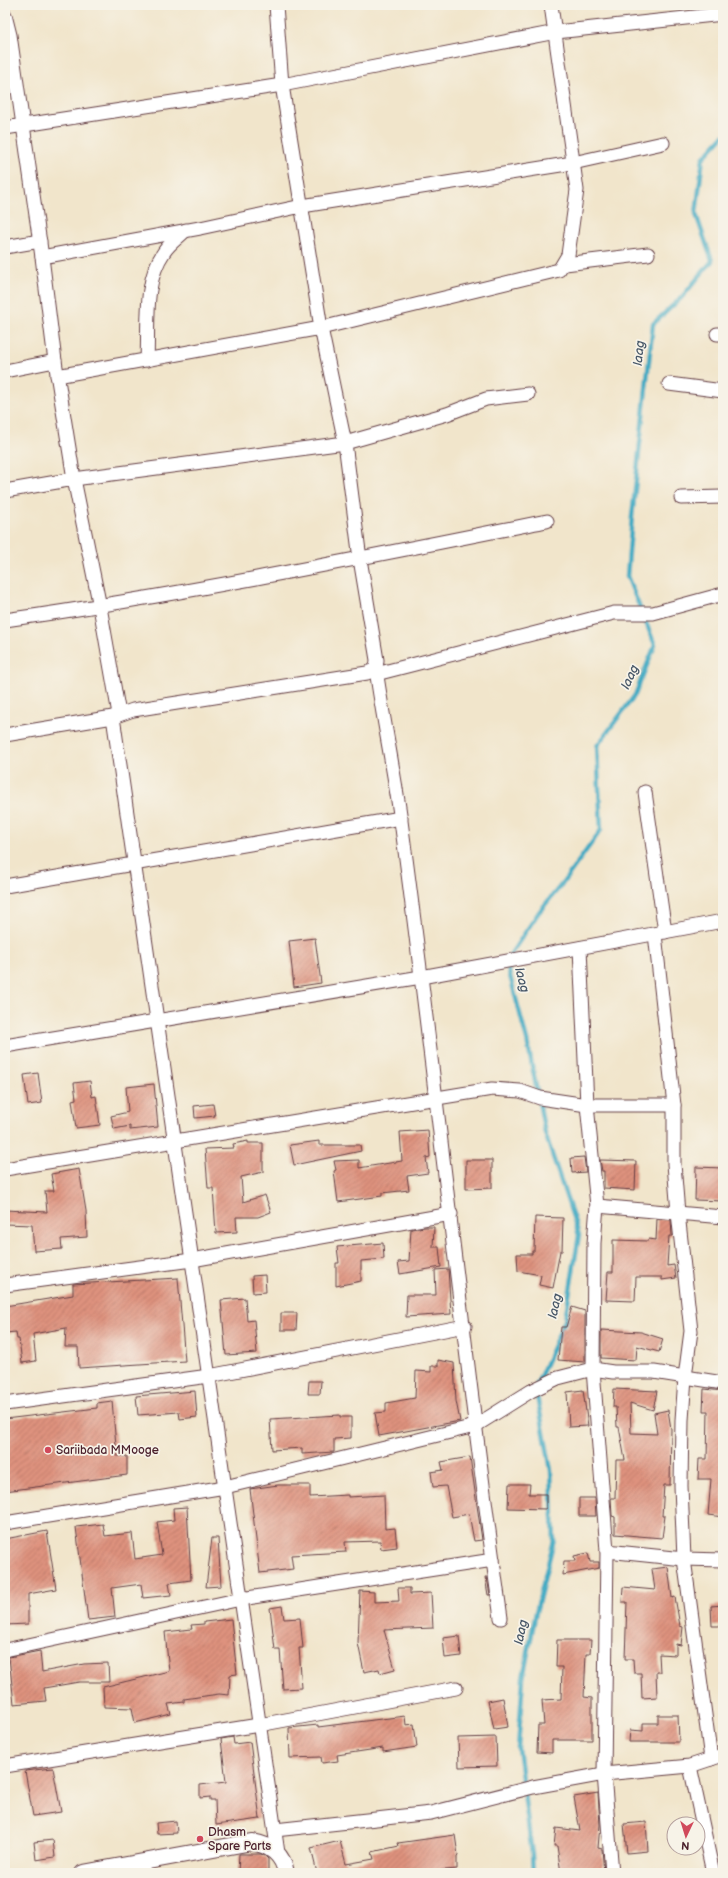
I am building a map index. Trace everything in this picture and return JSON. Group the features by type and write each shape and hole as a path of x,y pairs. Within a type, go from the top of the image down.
{"street":[{"path":"276,5 282,85 321,328 345,443 360,558 377,660 376,671 401,818 501,1618"},
{"path":"57,376 321,328 559,270 565,264 568,255 577,190 551,5"},
{"path":"5,128 282,85 556,32 723,14"},
{"path":"5,15 10,35 40,241 57,376 74,479 100,606 116,716 134,864 259,1726 278,1853 285,1866 286,1873"},
{"path":"42,257 186,230 302,206 573,164 663,143"},
{"path":"147,360 150,290 154,272 164,251 186,230"},
{"path":"5,247 40,241"},
{"path":"565,264 648,254"},
{"path":"5,371 55,361"},
{"path":"669,384 723,391"},
{"path":"5,490 74,479 345,443 447,414 486,400 528,394"},
{"path":"681,498 723,497"},
{"path":"5,620 100,606 360,558 547,521"},
{"path":"5,735 116,716 133,710 367,673 614,613 653,613 723,594"},
{"path":"275,1830 431,1813 533,1787 604,1774 690,1766 717,1757 684,1559 680,1486 685,1377 691,1331 674,1164 674,1105 660,933 645,792"},
{"path":"5,886 401,818"},
{"path":"5,1046 421,977 723,922"},
{"path":"580,948 587,1105 597,1206 594,1243 593,1370 606,1551 604,1774 612,1873"},
{"path":"5,1169 492,1089 520,1091 540,1098 587,1105 674,1105"},
{"path":"597,1206 723,1217"},
{"path":"5,1285 192,1260 451,1214"},
{"path":"5,1404 209,1376 464,1326"},
{"path":"5,1523 225,1486 476,1426 531,1391 558,1378 593,1370 614,1372 654,1372 723,1383"},
{"path":"606,1551 684,1559 723,1560"},
{"path":"5,1650 241,1599 493,1560"},
{"path":"5,1766 259,1726 456,1688"},
{"path":"690,1766 713,1873"},
{"path":"82,1873 252,1842 268,1846 278,1853"}],"building":[{"path":"315,938 321,983 294,987 289,941"},
{"path":"38,1073 42,1103 28,1105 24,1075"},
{"path":"90,1081 92,1097 96,1096 100,1125 76,1128 72,1100 76,1099 74,1083"},
{"path":"154,1084 158,1127 130,1130 130,1126 114,1129 111,1116 128,1112 126,1087"},
{"path":"213,1104 215,1116 195,1118 194,1106"},
{"path":"428,1130 430,1157 426,1158 428,1173 407,1176 409,1190 382,1193 382,1196 338,1202 334,1161 359,1160 359,1168 402,1161 400,1132"},
{"path":"248,1141 248,1143 263,1143 263,1172 241,1177 243,1202 265,1195 271,1212 258,1217 236,1217 237,1232 216,1233 213,1188 208,1188 205,1149 234,1148 233,1144"},
{"path":"319,1141 319,1145 360,1145 361,1151 294,1165 290,1145"},
{"path":"584,1157 586,1172 572,1173 571,1158"},
{"path":"466,1160 492,1160 492,1188 466,1189"},
{"path":"600,1160 636,1161 635,1190 604,1188 604,1171 602,1171"},
{"path":"696,1167 723,1168 723,1201 695,1200"},
{"path":"79,1169 86,1211 87,1237 61,1239 62,1249 34,1251 32,1225 5,1224 5,1210 47,1212 45,1191 54,1191 51,1174"},
{"path":"535,1217 563,1218 562,1251 560,1251 553,1288 539,1285 541,1275 518,1271 517,1254 532,1254 532,1251 534,1251"},
{"path":"657,1219 671,1220 672,1236 669,1236 667,1266 674,1265 676,1278 662,1280 662,1277 636,1277 635,1301 606,1300 608,1272 613,1272 613,1240 656,1240"},
{"path":"434,1227 433,1247 439,1247 441,1267 400,1274 398,1262 409,1261 411,1229"},
{"path":"383,1243 384,1259 361,1261 361,1281 336,1286 336,1263 339,1263 337,1247"},
{"path":"448,1269 451,1314 406,1317 407,1295 436,1295 435,1270"},
{"path":"265,1275 266,1292 253,1293 252,1276"},
{"path":"178,1278 185,1361 79,1368 78,1347 65,1347 66,1328 33,1334 36,1361 22,1363 19,1339 17,1339 16,1332 5,1333 5,1306 73,1295 73,1284"},
{"path":"245,1298 247,1321 254,1320 257,1353 226,1355 221,1300"},
{"path":"572,1307 585,1311 585,1362 558,1360 561,1327 566,1327"},
{"path":"281,1313 297,1313 296,1330 281,1330"},
{"path":"601,1330 641,1332 663,1339 659,1352 637,1346 636,1360 601,1358"},
{"path":"438,1360 454,1363 456,1401 460,1421 379,1436 375,1413 386,1412 386,1403 415,1398 416,1371 431,1372 431,1366 438,1366"},
{"path":"309,1381 321,1381 320,1394 308,1394"},
{"path":"614,1389 657,1391 653,1410 630,1403 631,1433 657,1434 654,1413 668,1410 671,1429 670,1485 664,1485 662,1516 665,1516 662,1538 615,1534 615,1517 612,1516 611,1498 615,1498 616,1460 625,1460 619,1427 617,1427 616,1407 613,1407"},
{"path":"704,1389 723,1391 723,1517 708,1515 711,1479 698,1479 699,1459 707,1459 708,1411 703,1411"},
{"path":"583,1390 588,1426 569,1427 567,1392"},
{"path":"195,1391 197,1417 180,1419 179,1412 138,1415 136,1396"},
{"name":"Sariibada MMooge","path":"112,1401 117,1456 127,1456 127,1475 5,1491 5,1419 97,1408 97,1403"},
{"path":"340,1415 340,1417 351,1417 351,1438 334,1439 334,1452 302,1454 302,1448 272,1450 270,1419"},
{"path":"470,1457 482,1540 474,1541 469,1514 452,1517 446,1486 433,1487 431,1472 443,1470 441,1462"},
{"path":"509,1484 530,1484 529,1494 546,1494 546,1509 508,1508"},
{"path":"278,1485 310,1485 310,1497 384,1495 385,1529 395,1528 397,1547 381,1549 380,1541 345,1542 346,1552 291,1555 293,1569 260,1573 250,1489"},
{"path":"579,1498 595,1498 596,1516 579,1516"},
{"path":"187,1507 191,1580 169,1583 171,1595 143,1598 141,1584 112,1588 115,1617 88,1620 76,1527 103,1524 105,1536 132,1533 135,1559 162,1555 157,1522 174,1520 173,1508"},
{"path":"47,1531 56,1589 28,1594 28,1624 5,1625 5,1539"},
{"path":"212,1538 218,1538 221,1586 206,1587"},
{"path":"588,1553 590,1562 599,1562 599,1568 563,1575 564,1561 575,1561 574,1556"},
{"path":"668,1567 672,1598 675,1597 680,1626 683,1627 681,1645 676,1644 676,1655 659,1654 660,1672 656,1672 657,1697 642,1698 641,1673 634,1673 633,1659 625,1659 627,1602 622,1602 623,1587 655,1590 652,1569"},
{"path":"485,1577 487,1577 490,1595 488,1595"},
{"path":"398,1588 410,1588 410,1594 431,1593 433,1628 384,1630 395,1669 380,1673 379,1669 364,1672 358,1643 360,1591 374,1592 374,1602 399,1601"},
{"path":"723,1605 723,1626 712,1626 711,1606"},
{"path":"282,1606 284,1619 300,1618 303,1648 299,1648 302,1688 283,1689 280,1650 275,1650 270,1608"},
{"path":"231,1619 237,1674 230,1675 229,1695 219,1694 184,1699 184,1702 168,1704 171,1714 135,1723 132,1708 104,1707 103,1687 169,1671 165,1632 192,1629 191,1625 204,1624 204,1622"},
{"path":"459,1636 461,1656 445,1658 443,1638"},
{"path":"557,1640 591,1640 590,1654 586,1654 584,1697 592,1698 592,1740 552,1740 552,1753 537,1752 538,1725 544,1725 542,1700 561,1699 562,1667 556,1667"},
{"path":"40,1651 42,1672 84,1664 108,1663 109,1682 79,1682 44,1688 46,1701 14,1704 9,1657"},
{"path":"503,1698 508,1727 494,1729 488,1701"},
{"path":"658,1715 678,1715 679,1742 629,1742 630,1730 643,1731 643,1723 658,1723"},
{"path":"405,1716 406,1725 414,1724 417,1747 383,1752 383,1748 337,1755 338,1761 322,1763 321,1757 290,1758 289,1728 318,1725 318,1727"},
{"path":"233,1737 234,1744 250,1742 260,1819 216,1825 215,1800 210,1800 210,1797 200,1798 200,1785 226,1782 221,1739"},
{"path":"496,1737 497,1766 459,1767 458,1738"},
{"path":"53,1768 61,1812 33,1816 25,1771"},
{"path":"598,1793 600,1825 598,1848 602,1849 604,1873 561,1873 557,1846 554,1846 556,1828 580,1831 574,1797"},
{"path":"176,1821 177,1833 157,1834 156,1823"},
{"path":"646,1822 648,1851 627,1853 624,1824"},
{"path":"455,1835 458,1855 457,1869 410,1873 317,1873 311,1848 340,1841 346,1864 374,1859 372,1852 399,1846 398,1843"},
{"path":"53,1840 55,1857 36,1860 34,1842"},
{"path":"239,1854 261,1854 265,1856 268,1859 268,1873 238,1873"}],"waterway":[{"name":"laag","path":"537,1384 565,1320 579,1235 545,1133 527,1040 506,961 539,912 562,884 601,830 597,746 635,695 655,645 627,576 653,324 682,297 712,261 696,214 703,158 723,136"},
{"name":"laag","path":"533,1873 532,1854 518,1748 523,1678 536,1612 554,1540 551,1470 536,1391"}],"place":[{"name":"Sariibada MMooge","path":"48,1450"},
{"name":"Dhasm Spare Parts","path":"200,1839"}]}
